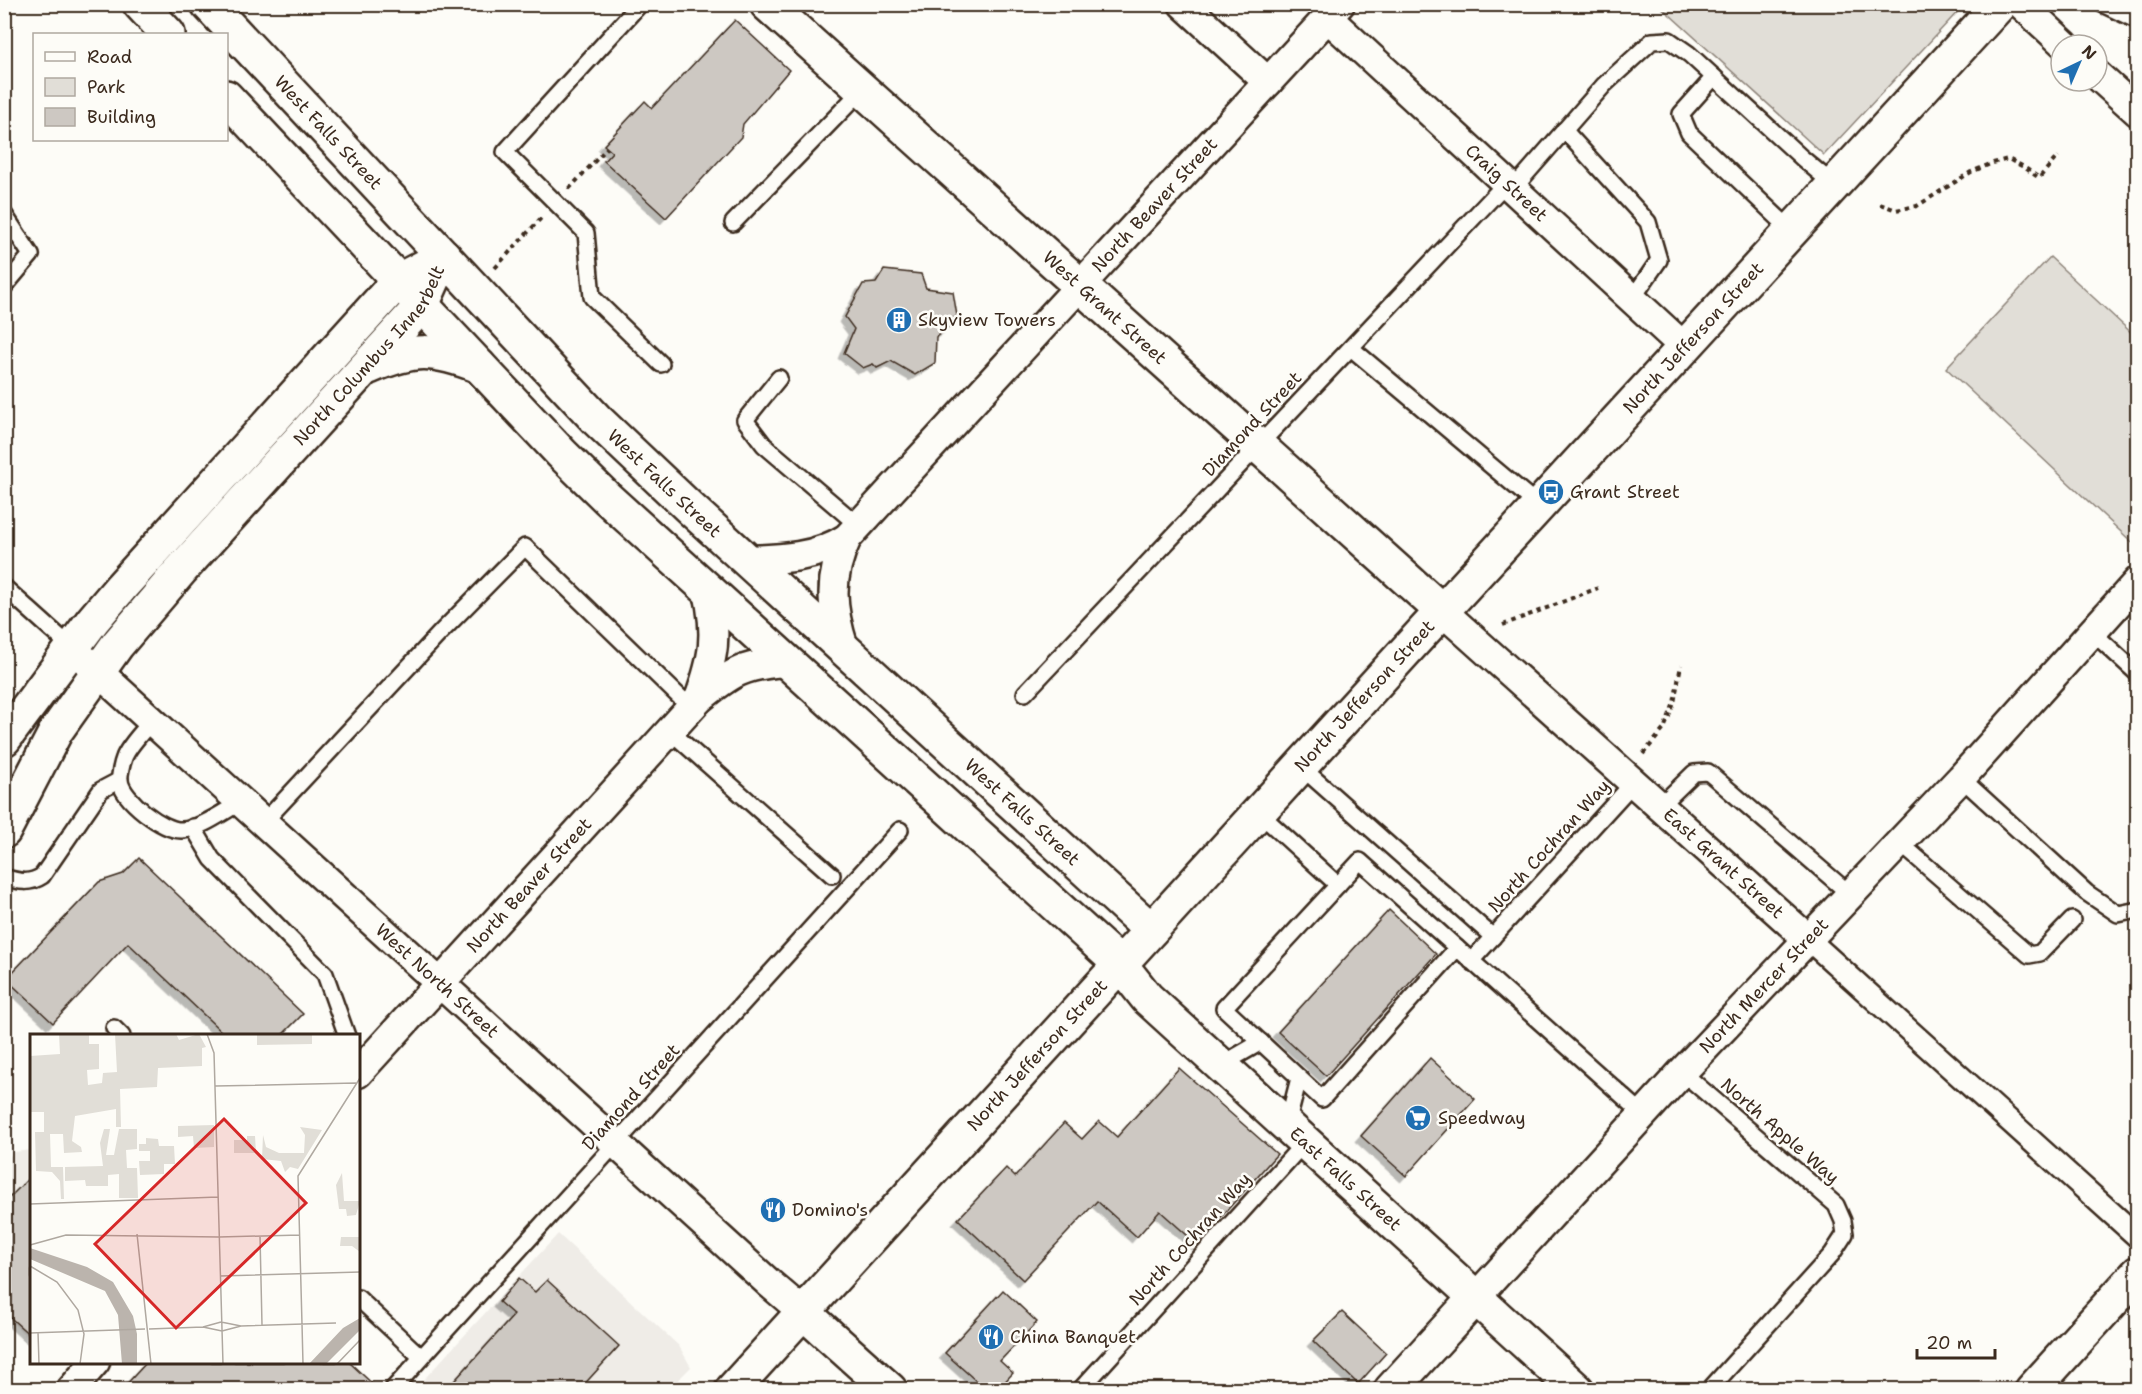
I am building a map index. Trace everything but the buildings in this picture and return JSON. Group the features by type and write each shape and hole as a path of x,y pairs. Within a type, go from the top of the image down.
{"main road":[{"path":"140,4 167,33"},
{"name":"West Falls Street","path":"208,4 597,420 746,560 1151,930"},
{"name":"West Grant Street","path":"767,4 1442,611"},
{"name":"North Jefferson Street","path":"732,1389 2000,4"},
{"path":"228,99 562,454 708,591 1120,964"},
{"name":"North Columbus Innerbelt","path":"4,739 93,620 156,547 399,280 444,256"},
{"name":"North Columbus Innerbelt","path":"4,831 56,731 97,671 146,609 422,305 444,256"},
{"path":"364,369 406,354 423,352 439,352 479,366"},
{"name":"East Falls Street","path":"1120,964 1147,998 1577,1389"},
{"path":"2032,1389 2138,1273"},
{"name":"North Mercer Street","path":"1391,1389 1476,1297"},
{"path":"803,1312 890,1389"}],"street":[{"path":"1183,4 1268,82"},
{"path":"2021,4 2052,33"},
{"name":"North Beaver Street","path":"844,648 835,617 833,588 839,555 853,532 1334,11"},
{"name":"Craig Street","path":"1334,11 1510,186 1684,347"},
{"path":"2109,86 2138,112"},
{"name":"North Beaver Street","path":"746,560 794,558 827,549 853,532"},
{"name":"North Mercer Street","path":"1476,1297 1682,1072 1961,778 2138,581"},
{"name":"North Beaver Street","path":"695,704 714,653 714,617 708,591"},
{"name":"East Grant Street","path":"1442,611 2138,1237"},
{"name":"West North Street","path":"72,648 803,1312"},
{"name":"North Beaver Street","path":"362,1063 440,984 695,704 736,671 751,666 786,662"},
{"path":"71,1389 93,1364"}],"lane":[{"path":"640,4 505,152 586,233 592,297 661,364"},
{"path":"2102,4 2138,21"},
{"name":"Diamond Street","path":"1025,693 1351,348 1564,130 1604,85 1652,41 1669,40 1689,54 1802,158 1834,184"},
{"path":"1714,77 1682,114 1689,133 1792,231"},
{"path":"733,223 862,90"},
{"path":"1564,130 1648,222 1659,260 1632,299"},
{"path":"4,214 31,255 4,286"},
{"path":"1351,348 1539,506"},
{"path":"779,378 745,420 764,445 853,532"},
{"path":"263,823 441,632 525,547 695,704"},
{"path":"4,587 72,648"},
{"path":"2091,631 2138,674"},
{"path":"151,721 124,758 120,780 128,796 145,814 170,827 182,830 193,827 240,802"},
{"path":"670,731 832,875"},
{"path":"1300,766 1493,937"},
{"path":"1660,806 1694,773 1708,772 1851,895"},
{"path":"1961,778 2087,893 2118,914 2138,910"},
{"path":"4,877 33,882 42,876 101,790 120,780"},
{"name":"North Cochran Way","path":"1471,961 1634,782"},
{"path":"1258,812 1338,885"},
{"path":"193,827 212,859 325,974 347,1034"},
{"name":"Diamond Street","path":"392,1389 900,830"},
{"path":"1900,843 2029,955 2040,953 2072,920"},
{"path":"1457,948 1322,1099 1224,1008 1360,861 1643,1114"},
{"path":"1221,1065 1261,1042"},
{"name":"North Apple Way","path":"1682,1072 1836,1205 1843,1221 1845,1234 1832,1254 1709,1389"},
{"path":"1296,1134 1299,1078"},
{"name":"North Cochran Way","path":"1080,1389 1296,1134"},
{"path":"360,1300 421,1357"}],"path":[{"path":"1880,204 1896,210 1917,206 1971,172 2008,159 2039,178 2058,156"},
{"path":"1503,625 1598,588"},
{"path":"1642,754 1664,729 1674,703 1681,665"}],"shaded area":[{"path":"30,1150 30,1340 5,1316 4,1162 14,1152"},
{"path":"558,1234 679,1346 691,1367 669,1389 414,1390"}],"green space":[{"path":"1659,5 1964,5 1824,155"},
{"path":"2050,257 2137,338 2138,542 2135,545 1946,368"}],"place":[{"name":"Skyview Towers","path":"899,320"},
{"name":"Grant Street","path":"1551,492"},
{"name":"Speedway","path":"1418,1118"},
{"name":"Domino's","path":"773,1210"},
{"name":"China Banquet","path":"991,1337"}]}
